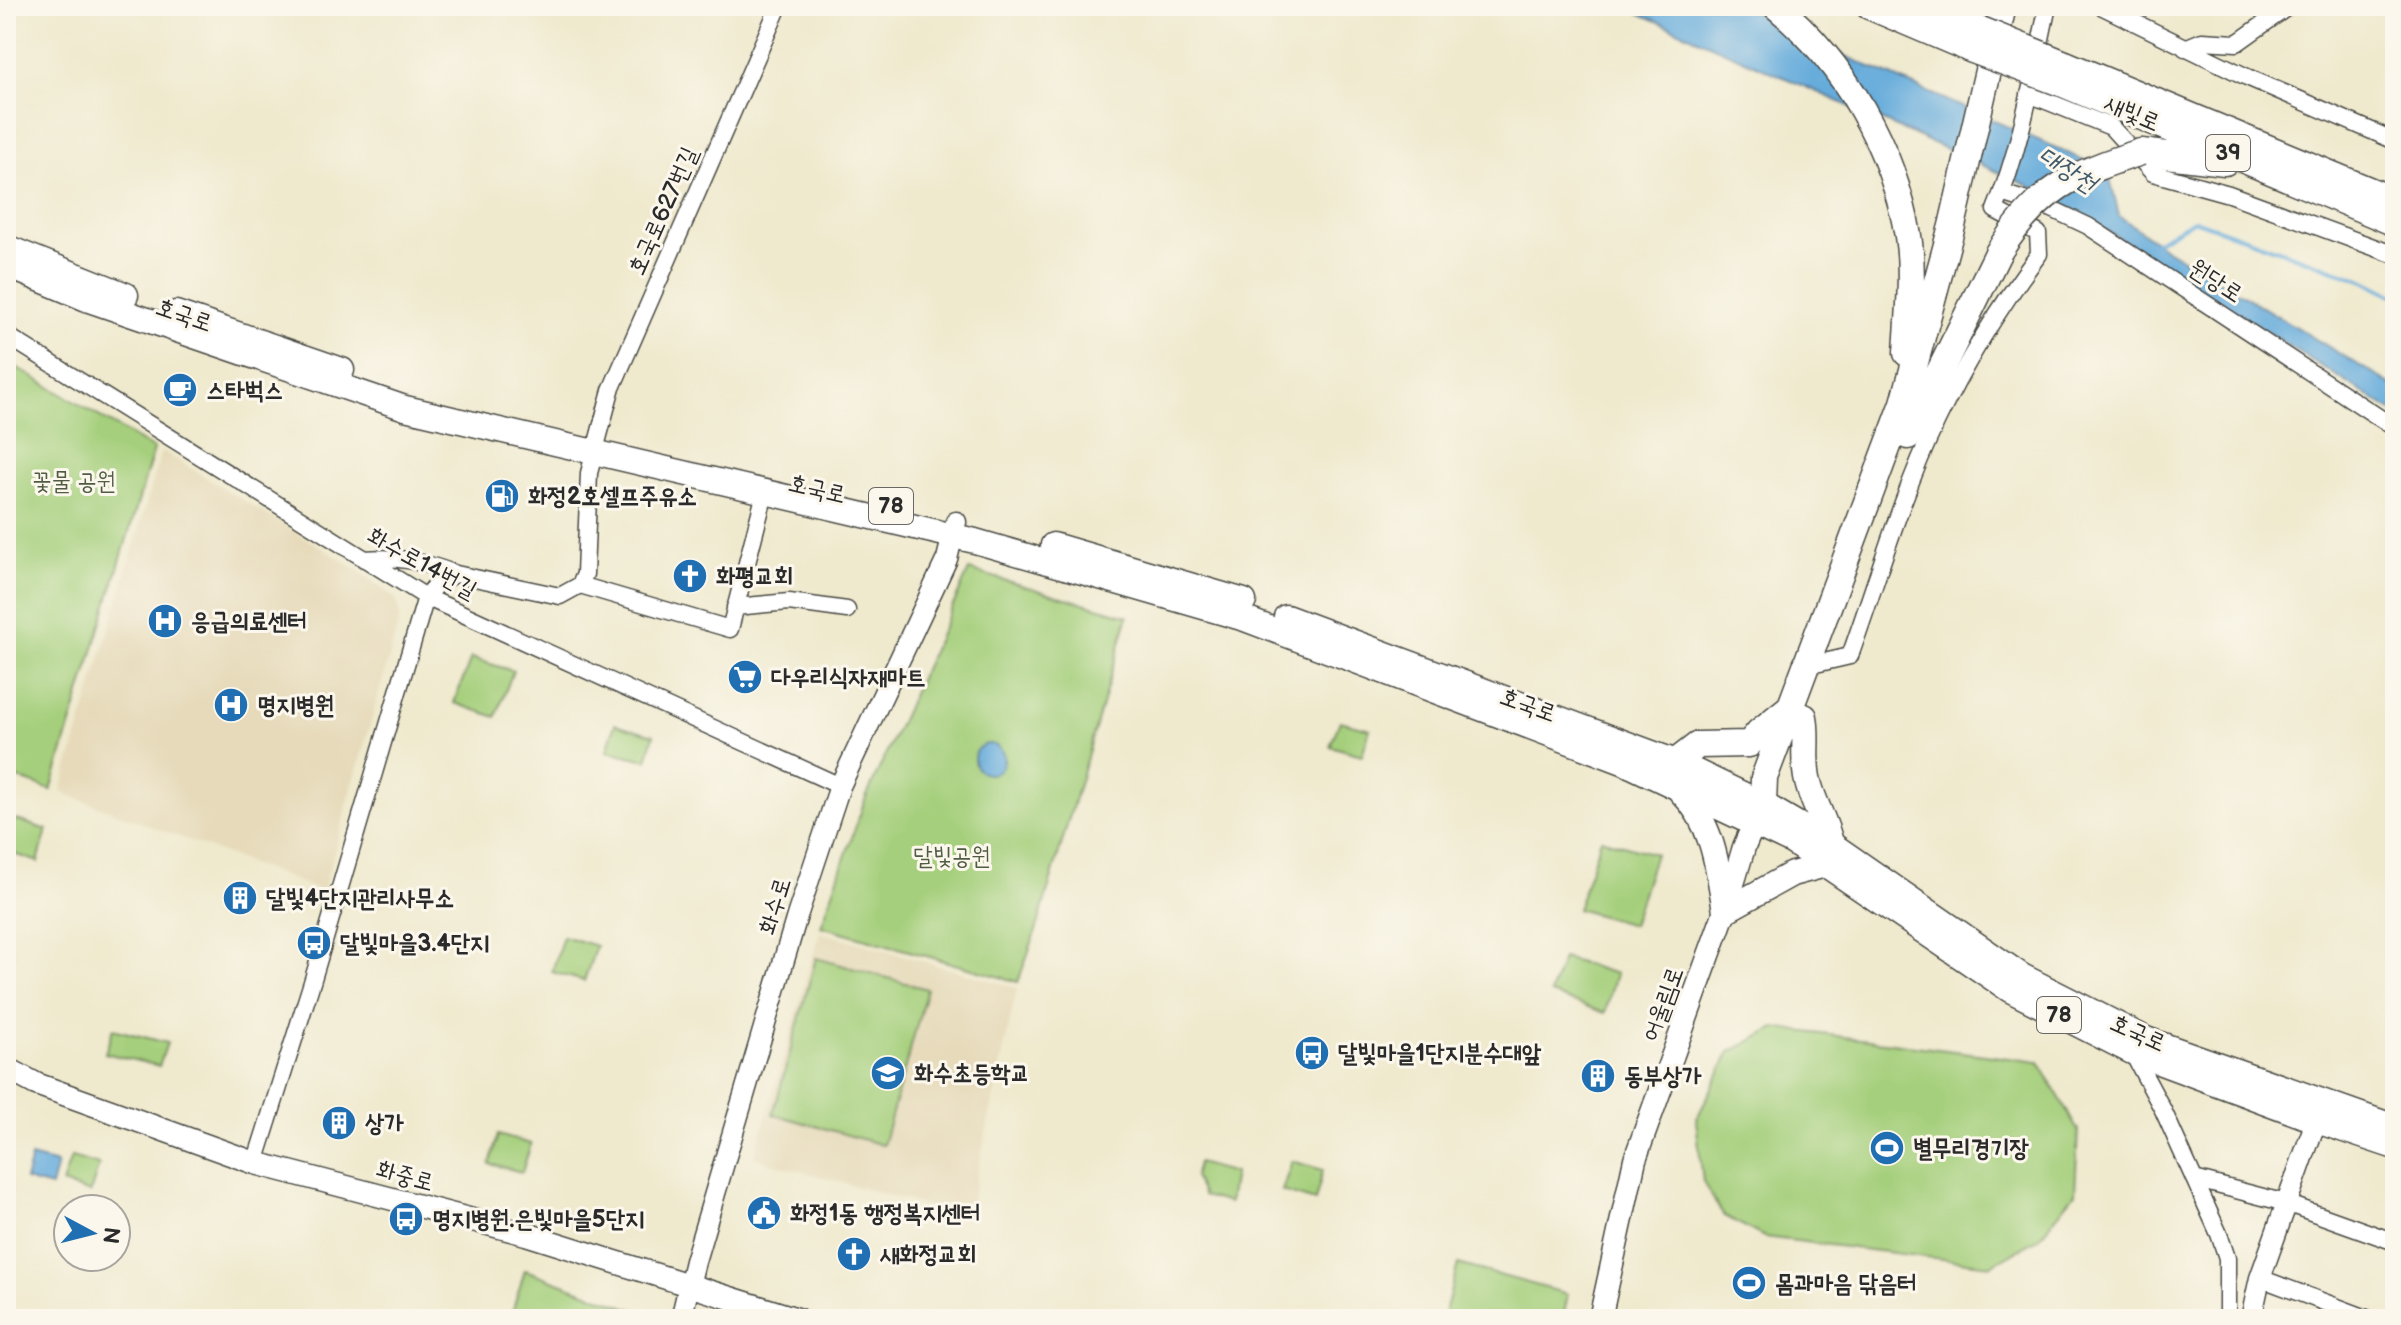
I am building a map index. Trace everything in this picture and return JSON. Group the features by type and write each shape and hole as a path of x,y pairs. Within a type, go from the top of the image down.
{"highway":[{"path":"1776,6 1806,31 1854,94 1880,145 1897,191 1908,239 1909,302 1904,403"},
{"name":"새빛로","path":"1869,6 1973,38 2395,201"},
{"name":"새빛로","path":"1921,6 1973,38"},
{"path":"1889,485 1958,227 1993,70 2003,6"},
{"path":"1993,70 2013,6"},
{"name":"새빛로","path":"2063,74 2265,168 2395,223"},
{"path":"1759,813 1764,778 1820,663 1911,426 1998,253 2014,228 2037,202 2064,182 2094,167 2141,152 2265,168"},
{"path":"1828,854 1825,822 1808,785 1804,761 1807,736 1797,712 1904,403 1958,227"},
{"path":"1674,774 1698,745 1749,744 1759,732 1797,712"}],"main road":[{"name":"호국로","path":"6,247 107,289 413,394 765,493 954,529 1035,540 1250,603 1674,774 1759,813 2022,976 2146,1039 2395,1147"},
{"name":"호국로","path":"6,265 89,300 405,408 595,446 954,529"},
{"path":"1674,774 1705,825 1715,854 1725,911 1828,854"},
{"name":"어울림로","path":"1600,1319 1635,1159 1725,911 1744,847 1759,813"},
{"name":"호국로","path":"1828,854 2010,990 2132,1052 2319,1112 2395,1127"},
{"name":"화중로","path":"6,1068 36,1084 255,1163 526,1234 797,1319"}],"street":[{"name":"호국로627번길","path":"595,446 611,390 779,6"},
{"path":"1820,663 1850,656 1915,473 1937,421 2010,292 2039,254 2038,233 1995,210 2004,189 2024,115 2048,6"},
{"path":"2101,6 2185,48 2395,141"},
{"path":"2185,48 2202,41 2237,43 2289,6"},
{"path":"2029,94 2111,127 2153,173 2229,194 2395,255"},
{"name":"원당로","path":"2004,189 2088,226 2395,428"},
{"name":"화수로14번길","path":"6,335 426,597 840,786"},
{"path":"364,559 395,556 422,561 456,574 560,596 580,585 585,574 589,473 595,446"},
{"name":"호국로","path":"735,607 765,493"},
{"name":"화수로","path":"681,1319 695,1261 797,916 840,786 947,559 954,529"},
{"path":"255,1163 426,597 437,583 456,574"},
{"path":"580,585 730,629 735,607 789,602 847,610"},
{"path":"2132,1052 2163,1110 2219,1234 2227,1258 2227,1312 2230,1319"},
{"path":"2251,1319 2260,1278 2319,1112"},
{"path":"2194,1179 2286,1203 2395,1242"},
{"path":"2260,1278 2369,1319"}],"shaded area":[{"name":"명지병원","path":"162,451 358,570 396,599 400,618 323,891 61,792"},
{"name":"화수초등학교","path":"820,932 1017,988 968,1217 754,1158"}],"green space":[{"name":"꽃물 공원","path":"6,361 154,449 51,790 6,774"},
{"name":"달빛공원","path":"969,570 1128,616 1037,928 1018,982 821,926 865,800"},
{"path":"471,658 513,671 496,717 454,703"},
{"path":"1340,721 1370,729 1362,755 1330,746"},
{"path":"615,724 654,735 647,760 607,751"},
{"path":"14,819 47,830 38,862 6,851"},
{"path":"1601,839 1655,854 1632,925 1577,909"},
{"path":"563,936 596,946 584,981 552,972"},
{"path":"816,958 927,989 883,1145 773,1114"},
{"path":"1563,958 1616,974 1605,1013 1550,994"},
{"path":"1775,1028 2039,1062 2078,1130 2075,1193 2038,1239 1991,1265 1764,1237 1723,1215 1703,1182 1696,1120 1730,1052"},
{"path":"113,1029 167,1043 159,1066 105,1053"},
{"path":"498,1135 531,1144 522,1172 490,1164"},
{"path":"71,1157 99,1165 90,1193 62,1184"},
{"path":"1292,1161 1323,1170 1315,1201 1282,1191"},
{"path":"1198,1163 1234,1173 1229,1203 1203,1196 1194,1177"},
{"path":"1458,1264 1568,1294 1563,1319 1443,1319"},
{"path":"525,1270 648,1315 647,1319 510,1319"}],"water":[{"name":"대장천","path":"1623,6 1740,6 2109,174 2119,216 2165,248 2395,387 2395,413 2052,196"},
{"path":"989,744 1000,748 1004,759 1000,770 989,774 978,770 974,759 978,748"},
{"path":"31,1157 57,1164 51,1187 25,1180"}],"waterway":[{"path":"2154,243 2194,220 2365,281 2395,296"}],"place":[{"name":"스타벅스","path":"180,390"},
{"name":"화정2호셀프주유소","path":"502,496"},
{"name":"화평교회","path":"690,576"},
{"name":"응급의료센터","path":"165,621"},
{"name":"다우리식자재마트","path":"745,677"},
{"name":"명지병원","path":"231,705"},
{"name":"달빛4단지관리사무소","path":"240,898"},
{"name":"달빛마을3.4단지","path":"314,943"},
{"name":"달빛마을1단지분수대앞","path":"1312,1053"},
{"name":"화수초등학교","path":"888,1073"},
{"name":"동부상가","path":"1598,1076"},
{"name":"상가","path":"339,1123"},
{"name":"별무리경기장","path":"1887,1148"},
{"name":"화정1동 행정복지센터","path":"764,1213"},
{"name":"명지병원.은빛마을5단지","path":"406,1219"},
{"name":"새화정교회","path":"854,1254"},
{"name":"몸과마음 닦음터","path":"1749,1283"}]}
